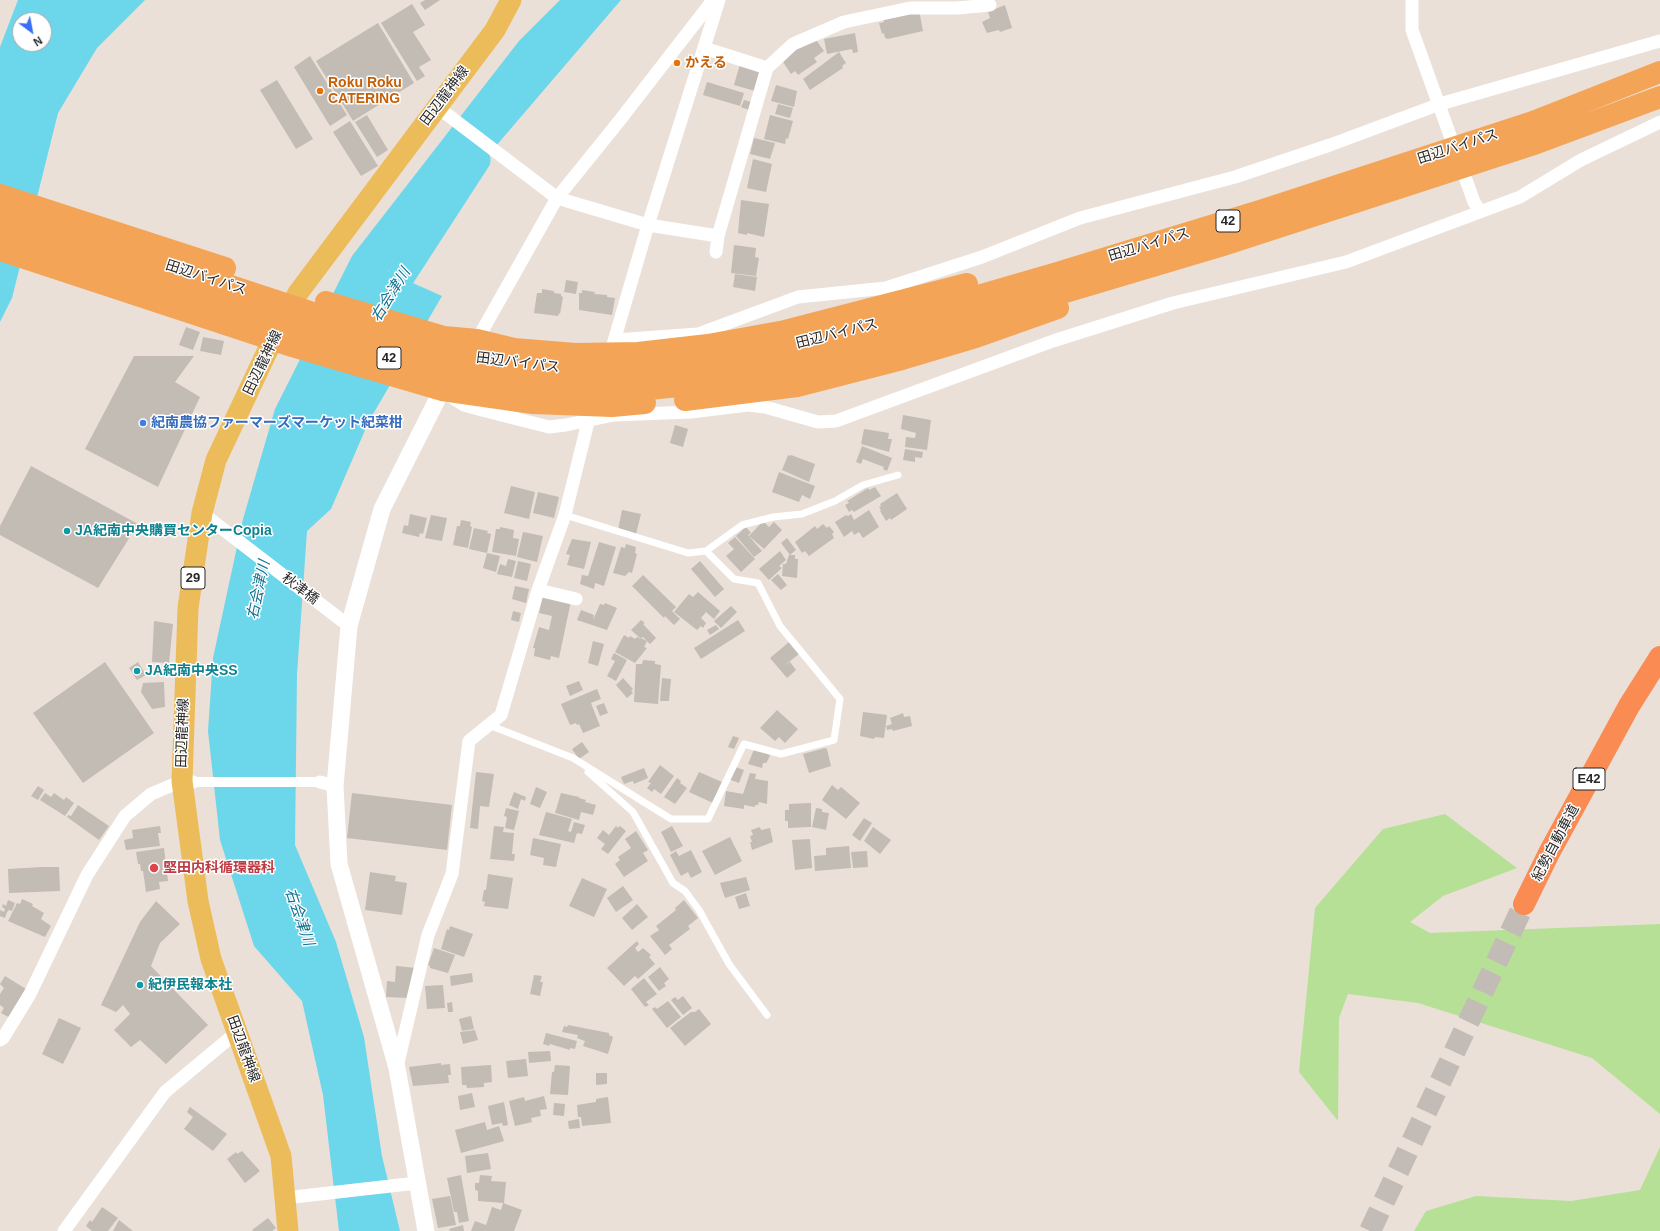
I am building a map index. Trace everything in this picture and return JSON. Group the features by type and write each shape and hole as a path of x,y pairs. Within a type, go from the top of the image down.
{"highway":[{"name":"田辺バイパス","path":"0,232 404,363 482,380 555,388 628,391 700,384 791,357 894,320 1263,210 1533,122 1660,72"},
{"name":"田辺バイパス","path":"0,213 132,254 392,339 483,360 555,369 627,372 791,357 902,359 976,337 1074,303 1220,246 1537,143 1660,97"},
{"path":"0,194 306,296 444,337 477,340 514,349 575,354 638,353 708,345 791,357"},
{"path":"0,250 108,284 283,343 418,384 488,398 533,403 612,406 708,398 791,357"},
{"name":"紀勢自動車道","path":"1524,904 1549,853 1629,706 1660,657"}],"main road":[{"name":"田辺龍神線","path":"288,1231 290,1197 281,1156 212,959 198,901 187,781 188,608 202,513 216,460 283,343 306,296 442,111 495,30 511,0"}],"street":[{"path":"426,1231 414,1183 397,1068 339,864 328,784 342,621 382,509 442,390 477,340 552,195 620,120 713,0"},
{"path":"397,1068 428,934 452,874 469,741 501,715 538,590 565,515 588,420 616,340 648,225 719,0"},
{"path":"1412,0 1412,30 1477,207"},
{"path":"716,252 718,236 767,68 792,44 844,22 910,8 957,8 990,5"},
{"path":"616,340 698,334 798,296 886,288 982,257 1080,218 1235,177 1330,145 1440,104 1660,41"},
{"path":"704,48 767,68"},
{"path":"442,111 552,195 648,225 718,236"},
{"path":"442,390 464,405 549,426 566,426 614,415 691,412 748,405 765,407 818,422 836,421 1053,341 1174,303 1346,262 1477,207 1520,197 1582,160 1660,122"},
{"name":"秋津橋","path":"202,513 342,621"},
{"path":"538,590 576,599"},
{"path":"0,1040 3,1038 30,994 88,875 125,816 151,794 187,781 328,784"},
{"path":"64,1231 165,1092 237,1032"},
{"path":"290,1197 414,1183"}],"lane":[{"path":"565,515 688,553 706,551 742,524 802,514 835,501 864,485 898,475"},
{"path":"489,725 573,758 671,819 708,819 744,744 781,754 834,740 840,699 780,626 758,583 734,579 706,551"},
{"path":"573,758 633,812 673,883 685,891 699,910 729,964 767,1015"}],"green space":[{"path":"1445,814 1517,868 1443,896 1410,922 1430,933 1660,924 1660,1114 1592,1058 1418,1003 1348,994 1339,1018 1338,1121 1299,1072 1315,908 1383,829"},
{"path":"1660,1147 1660,1231 1414,1231 1426,1211 1476,1196 1571,1201 1640,1190"}],"water":[{"path":"18,0 145,0 97,48 58,113 12,298 0,322 0,47 12,16 12,52 52,52 52,12 13,12"},
{"path":"560,0 621,0 388,272 442,296 369,421 331,509 307,531 297,674 295,845 336,942 364,1037 382,1156 400,1231 339,1231 323,1095 302,1001 254,946 220,840 208,731 213,658 243,519 275,409 352,256 519,41"}],"building":[{"path":"425,0 440,0 425,10 420,3"},
{"path":"412,4 425,25 413,32 431,60 419,67 425,76 417,81 381,23"},
{"path":"1005,5 1012,28 1000,32 999,30 987,33 982,22 990,18 988,12"},
{"path":"919,10 923,31 888,39 885,38 884,33 882,34 879,23 884,22 883,19"},
{"path":"378,23 414,83 353,121 316,61"},
{"path":"855,33 858,52 853,53 852,49 827,54 824,39"},
{"path":"814,37 824,51 814,58 817,62 798,75 795,71 791,74 783,62 788,58 786,56"},
{"path":"839,52 846,63 842,66 843,68 810,90 803,79"},
{"name":"Roku Roku CATERING","path":"310,56 347,115 330,126 294,67"},
{"path":"740,64 761,71 755,91 734,85"},
{"path":"277,80 313,139 296,149 260,90"},
{"path":"707,82 744,93 740,106 703,95"},
{"path":"776,85 797,91 794,107 771,101"},
{"path":"744,100 755,103 752,111 741,107"},
{"path":"778,104 793,108 790,118 775,114"},
{"path":"367,115 388,150 377,157 355,122"},
{"path":"770,115 793,121 785,144 764,139"},
{"path":"350,121 378,166 361,176 333,132"},
{"path":"754,138 775,143 770,159 750,154"},
{"path":"753,159 772,164 766,192 747,188"},
{"path":"741,200 769,204 764,237 747,233 747,235 738,233"},
{"path":"734,245 756,248 755,257 759,258 756,276 731,273"},
{"path":"735,274 757,277 755,291 733,287"},
{"path":"566,280 578,282 576,294 564,292"},
{"path":"542,289 554,291 554,293 561,294 563,297 560,314 559,313 558,316 534,313 537,293 542,293"},
{"path":"582,290 615,298 612,315 579,310 579,293 582,293"},
{"path":"186,327 200,332 193,350 179,345"},
{"path":"203,337 224,341 221,355 200,351"},
{"name":"紀南農協ファーマーズマーケット紀菜柑","path":"134,356 194,356 175,382 200,397 158,487 85,449"},
{"path":"903,415 931,420 927,450 905,447 906,437 915,438 916,433 901,429"},
{"path":"675,425 688,429 683,447 670,443"},
{"path":"864,429 889,433 888,439 892,439 889,452 861,444"},
{"path":"862,446 892,458 887,471 883,469 884,467 863,459 861,464 856,462"},
{"path":"905,449 923,452 922,458 915,457 915,462 903,460"},
{"path":"788,455 815,464 809,482 782,470"},
{"name":"JA紀南中央購買センターCopia","path":"31,466 138,524 98,588 0,535 0,526"},
{"path":"779,472 815,486 810,499 802,495 799,502 772,492"},
{"path":"511,486 535,492 529,519 504,513"},
{"path":"875,487 881,496 854,512 852,510 849,512 845,505 849,503 847,501 868,488 869,490"},
{"path":"538,492 559,497 554,518 533,513"},
{"path":"897,493 907,509 891,520 890,518 886,521 880,511 880,504"},
{"path":"622,510 641,514 636,534 618,530"},
{"path":"869,510 879,527 863,538 859,532 854,535 852,531 844,537 835,522 846,515 848,516 851,514 854,520"},
{"path":"410,514 427,518 423,534 420,533 419,537 402,533 404,525 408,526"},
{"path":"431,515 447,518 442,541 425,538"},
{"path":"461,520 471,522 470,526 472,527 468,548 453,545 457,526 460,526"},
{"path":"763,521 769,527 774,522 782,530 764,549 749,536"},
{"path":"823,524 827,528 829,526 834,532 832,534 834,538 809,556 805,551 802,553 795,542 815,526 817,529"},
{"path":"500,527 514,530 513,538 519,539 516,556 492,552 496,529 500,529"},
{"path":"746,527 751,533 748,535 762,551 754,557 736,536"},
{"path":"474,528 488,531 487,533 491,534 487,553 469,549"},
{"path":"523,532 543,536 537,562 517,557"},
{"path":"735,537 755,559 741,572 726,556 734,549 728,543"},
{"path":"787,538 796,550 790,555 781,543"},
{"path":"572,539 591,542 584,569 567,565 570,555 566,554"},
{"path":"599,542 616,547 604,586 595,583 594,589 580,584 582,575 588,576"},
{"path":"626,544 636,547 635,553 637,554 632,573 629,572 625,576 613,573 621,547 625,548"},
{"path":"780,551 786,560 779,566 782,568 769,580 759,569"},
{"path":"487,553 500,556 496,572 483,568"},
{"path":"789,555 795,555 795,559 798,559 797,578 782,576 783,564 786,564"},
{"path":"508,559 516,561 512,577 497,574 500,564 506,566"},
{"path":"518,561 531,564 527,581 514,578"},
{"path":"700,561 724,589 715,597 691,569"},
{"path":"778,574 787,585 781,590 771,580"},
{"path":"643,575 676,607 672,611 680,619 674,625 665,616 664,618 632,586"},
{"path":"515,586 529,589 526,603 512,599"},
{"path":"698,592 720,611 714,619 706,612 701,618 706,623 703,628 701,626 697,630 674,612 689,594 693,597"},
{"path":"543,596 571,601 559,658 551,656 550,660 534,656 535,648 533,648 539,627 549,630 552,616 539,613"},
{"path":"605,603 617,608 607,630 577,620 581,610 594,615 593,620 600,604 604,605"},
{"path":"731,606 737,612 721,628 714,621"},
{"path":"513,611 521,613 519,622 511,620"},
{"path":"641,620 656,638 650,644 647,641 644,647 647,648 635,663 615,652 624,635 629,638 630,636 635,639 637,637 641,639 631,630"},
{"path":"738,620 745,631 701,659 694,648"},
{"name":"JA紀南中央SS","path":"154,621 173,624 169,663 152,662"},
{"path":"716,625 719,629 710,635 707,630"},
{"path":"593,641 604,644 598,666 588,663"},
{"path":"789,642 799,654 784,666 790,662 796,670 787,678 770,658"},
{"path":"614,653 627,660 616,681 607,676 615,661 611,659"},
{"path":"643,660 655,661 655,664 661,665 658,704 634,702 636,664 642,664"},
{"path":"105,662 154,733 83,783 33,713"},
{"name":"JA紀南中央SS","path":"138,662 146,675 137,680 129,668"},
{"path":"623,678 633,689 631,691 633,693 627,698 616,685"},
{"path":"662,678 671,679 669,701 660,701"},
{"path":"579,681 583,690 570,696 566,686"},
{"path":"164,682 165,707 152,709 141,692 143,683"},
{"path":"597,689 601,699 591,703 600,726 583,733 579,724 577,725 576,723 570,725 561,704"},
{"path":"604,703 608,713 600,716 596,706"},
{"path":"777,710 798,729 785,743 779,737 775,741 760,728"},
{"path":"863,712 887,715 884,738 875,737 874,739 860,736"},
{"path":"903,713 904,717 910,716 912,726 893,731 892,729 887,730 886,726 892,724 890,718"},
{"path":"733,736 739,738 734,749 728,747"},
{"path":"582,742 589,752 579,759 572,749"},
{"path":"755,747 771,752 766,763 763,763 762,768 748,764"},
{"path":"825,748 827,749 831,766 809,773 803,754"},
{"path":"660,765 674,776 661,794 654,789 652,792 647,788 651,783 648,782"},
{"path":"733,766 744,770 739,783 728,779"},
{"path":"644,768 648,778 634,784 633,781 624,784 621,777"},
{"path":"476,772 494,774 489,807 480,806 478,829 470,828"},
{"path":"699,772 722,782 713,803 689,792"},
{"path":"750,773 756,774 755,779 768,781 767,804 759,802 758,805 755,805 755,807 744,805 744,809 724,806 726,791 743,794"},
{"path":"677,778 681,781 680,783 687,788 675,804 664,797"},
{"path":"832,785 838,790 841,787 860,803 846,819 822,800"},
{"path":"38,786 44,790 38,800 31,796"},
{"path":"536,787 547,792 540,808 530,804"},
{"path":"514,792 526,797 525,801 521,799 518,809 509,805"},
{"path":"45,793 51,797 54,793 64,800 66,797 74,803 65,816 40,800"},
{"path":"352,793 452,805 447,850 347,838"},
{"path":"561,793 579,797 586,800 585,802 596,805 593,815 581,812 579,820 555,813"},
{"path":"811,803 811,827 788,828 788,821 785,821 785,810 789,810 789,804"},
{"path":"78,805 109,826 99,840 67,817 68,815 71,816"},
{"path":"506,808 519,811 514,830 505,828 507,817 504,816"},
{"path":"816,808 822,809 822,812 829,813 826,830 812,827"},
{"path":"546,812 572,819 568,831 571,832 574,822 585,825 582,834 577,833 574,843 539,835"},
{"path":"864,818 872,823 860,841 852,835"},
{"path":"160,826 161,833 158,833 160,846 126,850 124,840 133,838 132,830"},
{"path":"494,826 504,827 503,832 514,833 512,854 515,854 514,861 490,859"},
{"path":"616,826 618,828 620,826 626,831 608,854 601,849 605,844 597,838 603,830 609,835"},
{"path":"672,826 683,846 671,852 661,832"},
{"path":"760,827 761,830 770,828 773,842 752,850 750,836 753,835 751,830"},
{"path":"873,827 891,840 880,854 864,841"},
{"path":"636,831 648,850 643,853 648,861 624,877 615,864 620,860 618,857 631,848 625,839"},
{"path":"730,837 742,861 715,875 702,851"},
{"path":"533,838 561,844 556,867 543,865 544,858 530,855"},
{"path":"810,839 812,868 795,870 792,840"},
{"path":"849,846 851,868 815,871 814,856 826,855 826,848"},
{"name":"堅田内科循環器科","path":"164,848 168,881 159,882 160,889 146,892 143,871 141,871 140,864 138,864 136,852"},
{"path":"691,850 702,872 691,878 688,872 681,876 670,855 676,851 679,856"},
{"path":"867,851 868,867 853,868 851,852"},
{"path":"59,867 60,891 9,893 8,869"},
{"path":"370,872 396,876 395,881 407,883 402,915 365,910"},
{"path":"488,874 513,878 508,909 484,906 485,902 482,901 484,890 486,890"},
{"path":"746,877 750,890 725,898 720,883"},
{"path":"582,878 607,889 594,917 569,906"},
{"path":"623,886 633,900 616,912 607,898"},
{"path":"746,893 750,906 739,909 735,897"},
{"path":"22,899 33,904 32,906 44,913 41,919 51,926 45,937 8,921 17,903 20,904"},
{"path":"8,900 15,903 12,911 9,910 7,912 5,918 0,916 0,910 4,912 5,909 2,907 3,904 6,906"},
{"path":"684,900 698,918 688,926 690,929 669,945 672,949 665,955 650,936 659,930 656,926 676,910 675,908"},
{"name":"紀伊民報本社","path":"156,901 180,924 160,943 151,966 208,1025 166,1064 140,1040 131,1047 114,1030 130,1014 123,1005 116,1012 101,1005 140,922"},
{"path":"637,904 648,917 632,930 622,918"},
{"path":"450,926 473,934 464,957 441,949 447,929 449,930"},
{"path":"637,941 639,944 635,948 638,952 643,948 651,955 649,957 655,964 638,979 635,976 624,986 607,968"},
{"path":"434,948 455,955 448,973 430,968 428,965"},
{"path":"396,966 417,968 409,998 386,997 387,981 395,982"},
{"path":"660,967 669,979 664,983 666,986 659,991 648,977"},
{"path":"472,973 473,982 451,986 450,976"},
{"path":"534,975 542,976 540,982 543,982 540,996 530,994"},
{"path":"5,976 26,989 12,1019 1,1013 4,1008 0,1005 0,994 4,988 0,984"},
{"path":"644,978 657,994 646,1002 649,1005 645,1007 631,989"},
{"path":"443,985 445,1008 427,1009 425,986"},
{"path":"683,996 692,1008 683,1015 671,1000 675,997 678,1000"},
{"path":"668,1001 681,1017 667,1028 652,1009 655,1007 657,1009"},
{"path":"452,1002 453,1012 448,1012 447,1003"},
{"path":"699,1009 711,1024 685,1046 670,1028 691,1012 695,1012"},
{"path":"471,1016 474,1029 462,1031 459,1019"},
{"path":"59,1018 81,1028 63,1064 42,1054"},
{"path":"568,1025 609,1033 609,1035 613,1037 608,1054 583,1046 585,1041 577,1038 578,1035 562,1032 564,1026 567,1027"},
{"path":"475,1030 478,1040 463,1044 460,1032"},
{"path":"546,1033 577,1041 575,1049 570,1048 570,1050 550,1044 549,1046 543,1044"},
{"path":"550,1051 551,1061 529,1063 528,1052"},
{"path":"526,1059 528,1076 508,1078 506,1061"},
{"path":"441,1063 441,1065 450,1064 451,1075 448,1075 449,1083 413,1086 409,1067"},
{"path":"491,1065 492,1082 484,1083 484,1087 467,1088 466,1085 462,1085 461,1067"},
{"path":"555,1065 570,1066 568,1095 550,1094 552,1072 554,1072"},
{"path":"596,1073 607,1073 607,1084 596,1085"},
{"path":"472,1093 475,1107 460,1110 458,1096"},
{"path":"544,1096 547,1109 540,1110 541,1116 531,1118 532,1122 515,1126 509,1101 524,1097 525,1101"},
{"path":"608,1097 611,1123 582,1126 581,1117 578,1117 577,1105 596,1102 596,1099"},
{"path":"504,1102 508,1125 503,1126 502,1123 492,1125 488,1106"},
{"path":"554,1103 565,1104 564,1116 553,1115"},
{"path":"190,1107 227,1134 213,1151 184,1129 193,1117 187,1112"},
{"path":"579,1119 580,1128 569,1129 568,1121"},
{"path":"485,1122 487,1130 499,1126 504,1141 461,1153 455,1130"},
{"path":"242,1151 260,1171 245,1183 227,1159 236,1152 237,1154"},
{"path":"488,1153 491,1169 467,1173 465,1156"},
{"path":"461,1175 469,1221 459,1223 457,1212 454,1212 447,1178"},
{"path":"480,1175 492,1176 491,1181 506,1182 504,1203 478,1201 478,1191 475,1190 475,1183 479,1183"},
{"path":"450,1196 456,1225 438,1228 432,1199"},
{"path":"503,1203 522,1210 514,1231 471,1231 475,1221 486,1225 492,1207 501,1210"},
{"path":"102,1207 118,1218 108,1231 92,1231 86,1226 90,1220 92,1222"},
{"path":"268,1218 276,1228 272,1231 252,1230"},
{"path":"119,1220 133,1231 113,1231"},
{"path":"463,1225 464,1231 450,1231 449,1229"}],"waterway":[{"name":"右会津川","path":"381,308 477,160"}],"tunnel":[{"path":"1370,1231 1524,904"}],"place":[{"name":"かえる","path":"677,63"},
{"name":"Roku Roku CATERING","path":"320,91"},
{"name":"紀南農協ファーマーズマーケット紀菜柑","path":"143,423"},
{"name":"JA紀南中央購買センターCopia","path":"67,531"},
{"name":"JA紀南中央SS","path":"137,671"},
{"name":"堅田内科循環器科","path":"154,868"},
{"name":"紀伊民報本社","path":"140,985"}]}
